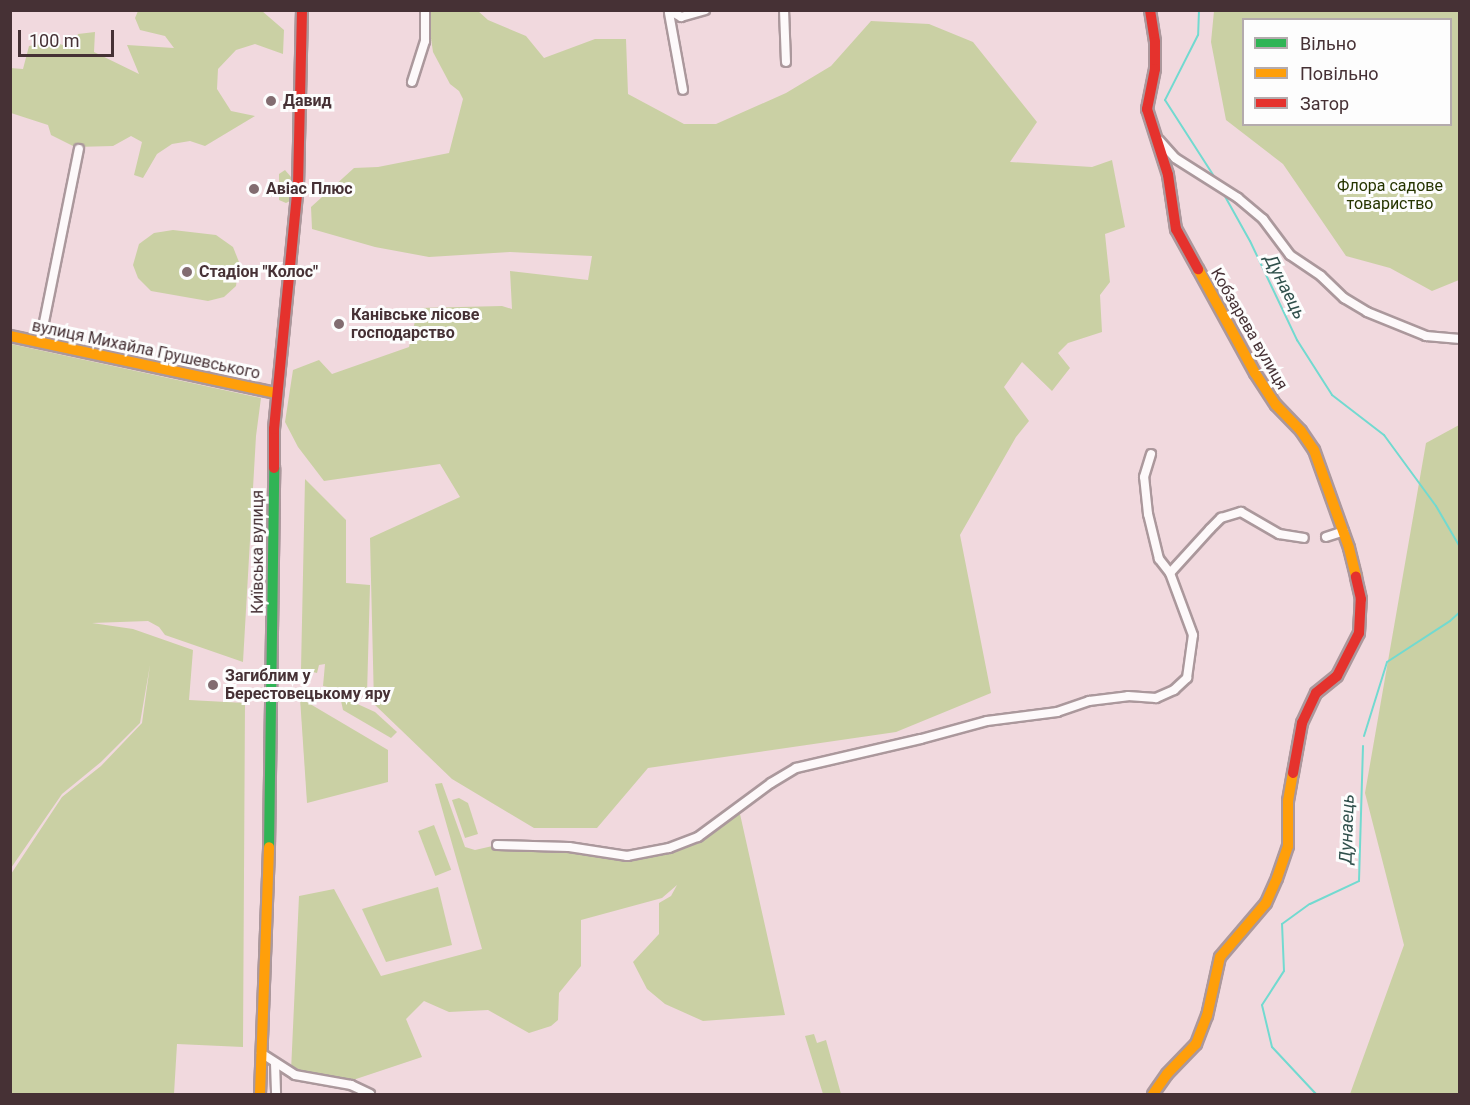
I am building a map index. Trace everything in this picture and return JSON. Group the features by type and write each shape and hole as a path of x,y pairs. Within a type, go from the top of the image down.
{"street":[{"name":"Київська вулиця","path":"260,1095 269,861 276,393 298,186 302,10"},
{"path":"412,82 425,41 425,10"},
{"path":"669,12 681,17 705,10"},
{"path":"784,10 786,62"},
{"name":"Кобзарева вулиця","path":"1150,10 1155,42 1155,69 1148,109 1152,132 1168,175 1176,229 1255,374 1276,405 1301,431 1314,450 1344,531 1361,599 1359,633 1337,676 1316,693 1302,723 1288,801 1288,846 1277,878 1266,903 1220,957 1207,1016 1196,1044 1167,1074 1154,1095"},
{"path":"669,12 682,90"},
{"path":"1152,132 1174,158 1238,198 1263,219 1290,255 1321,276 1344,298 1376,316 1426,336 1460,339"},
{"path":"40,342 79,149"},
{"name":"вулиця Михайла Грушевського","path":"10,336 276,393"},
{"path":"496,845 569,847 627,856 669,848 698,837 771,783 796,768 987,721 1057,712 1089,700 1128,696 1156,698 1174,690 1187,678 1192,660 1193,636 1170,573 1159,559 1148,514 1144,477 1150,454"},
{"path":"1170,573 1209,528 1221,518 1241,512 1279,534 1304,538"},
{"path":"1326,537 1344,531"},
{"path":"261,1053 295,1075 351,1085 370,1095"},
{"path":"275,1063 276,1095"}],"green space":[{"path":"138,11 262,11 284,30 283,54 255,44 236,50 218,69 217,89 231,111 255,116 205,146 190,141 172,144 157,154 143,178 134,175 142,142 131,136 113,146 75,147 51,135 48,125 11,113 10,68 23,69 29,46 53,42 73,48 78,34 95,32 94,52 139,74 127,45 174,48 165,36 140,30 135,18"},
{"path":"427,11 478,11 488,20 526,36 544,58 595,39 626,39 628,94 684,124 716,124 786,93 831,66 871,21 929,24 973,42 1037,122 1010,162 1092,167 1112,160 1125,227 1105,234 1110,282 1100,295 1102,332 1068,343 1058,353 1070,368 1052,391 1022,362 1004,387 1029,421 1016,437 960,535 991,693 896,732 648,768 597,828 534,828 452,779 374,704 370,538 460,497 440,464 324,481 298,447 285,422 293,370 319,360 332,374 409,347 418,308 502,306 512,309 510,271 588,280 592,256 510,252 429,257 375,247 312,229 311,207 354,168 378,167 449,153 463,99 459,91 450,84 433,52"},
{"name":"Флора садове товариство","path":"1214,11 1459,11 1459,280 1432,291 1390,268 1346,256 1283,164 1226,120 1211,42"},
{"path":"285,170 291,177 290,201 286,203 279,200 279,174"},
{"name":"Стадіон \"Колос\"","path":"173,230 216,235 233,247 239,262 236,286 224,297 208,301 151,291 138,278 133,265 139,244 154,233"},
{"path":"11,344 261,398 256,436 243,662 165,635 159,627 148,621 92,623 133,629 193,650 189,700 245,703 243,1047 177,1044 174,1094 11,1094 11,874 62,797 101,766 142,723 150,665 140,723 101,762 62,794 11,868"},
{"path":"1459,425 1459,1094 1350,1094 1404,945 1365,793 1426,443"},
{"path":"305,479 346,520 346,583 370,585 367,695 323,686 325,664 319,665 317,673 301,669"},
{"path":"340,696 375,712 397,732 391,738 343,710"},
{"path":"300,698 388,750 388,782 307,803"},
{"path":"442,783 465,847 475,850 497,845 539,845 627,856 669,848 740,814 785,1015 703,1021 665,1004 647,989 633,962 659,934 659,903 671,896 677,885 662,898 581,920 581,966 559,993 558,1020 551,1026 529,1033 488,1010 449,1012 424,1001 406,1019 422,1057 350,1081 291,1071 299,896 334,889 381,976 482,949 435,784"},
{"path":"459,798 468,803 478,834 465,838 452,800"},
{"path":"434,825 451,870 435,876 418,831"},
{"path":"438,887 452,945 386,962 362,909"},
{"path":"814,1034 817,1043 826,1040 841,1094 823,1094 805,1036"}],"waterway":[{"name":"Дунаець","path":"1199,10 1198,35 1165,100 1217,181"},
{"name":"Дунаець","path":"1222,191 1250,241 1297,340 1332,395 1384,435 1436,506 1460,547"},
{"name":"Дунаець","path":"1364,736 1387,662 1460,612"},
{"name":"Дунаець","path":"1316,1094 1272,1047 1262,1005 1284,971 1282,924 1310,904 1359,881 1363,746"}],"traffic: fast":[{"path":"269,847 274,468"}],"traffic: slow":[{"path":"1198,269 1255,373 1276,405 1301,431 1314,450 1349,548 1356,577"},
{"path":"10,336 276,393"},
{"path":"1153,1094 1167,1074 1196,1044 1207,1016 1220,957 1266,903 1277,878 1288,846 1288,801 1293,773"},
{"path":"260,1094 269,847"}],"traffic: jam":[{"path":"274,468 274,429 298,186 302,10"},
{"path":"1150,10 1155,42 1155,69 1147,109 1168,175 1176,229 1198,269"},
{"path":"1293,773 1302,723 1316,693 1337,676 1359,633 1361,599 1356,577"}],"place":[{"name":"Давид","path":"271,101"},
{"name":"Авіас Плюс","path":"254,189"},
{"name":"Стадіон \"Колос\"","path":"187,272"},
{"name":"Канівське лісове господарство","path":"339,324"},
{"name":"Загиблим у Берестовецькому яру","path":"213,685"}]}
